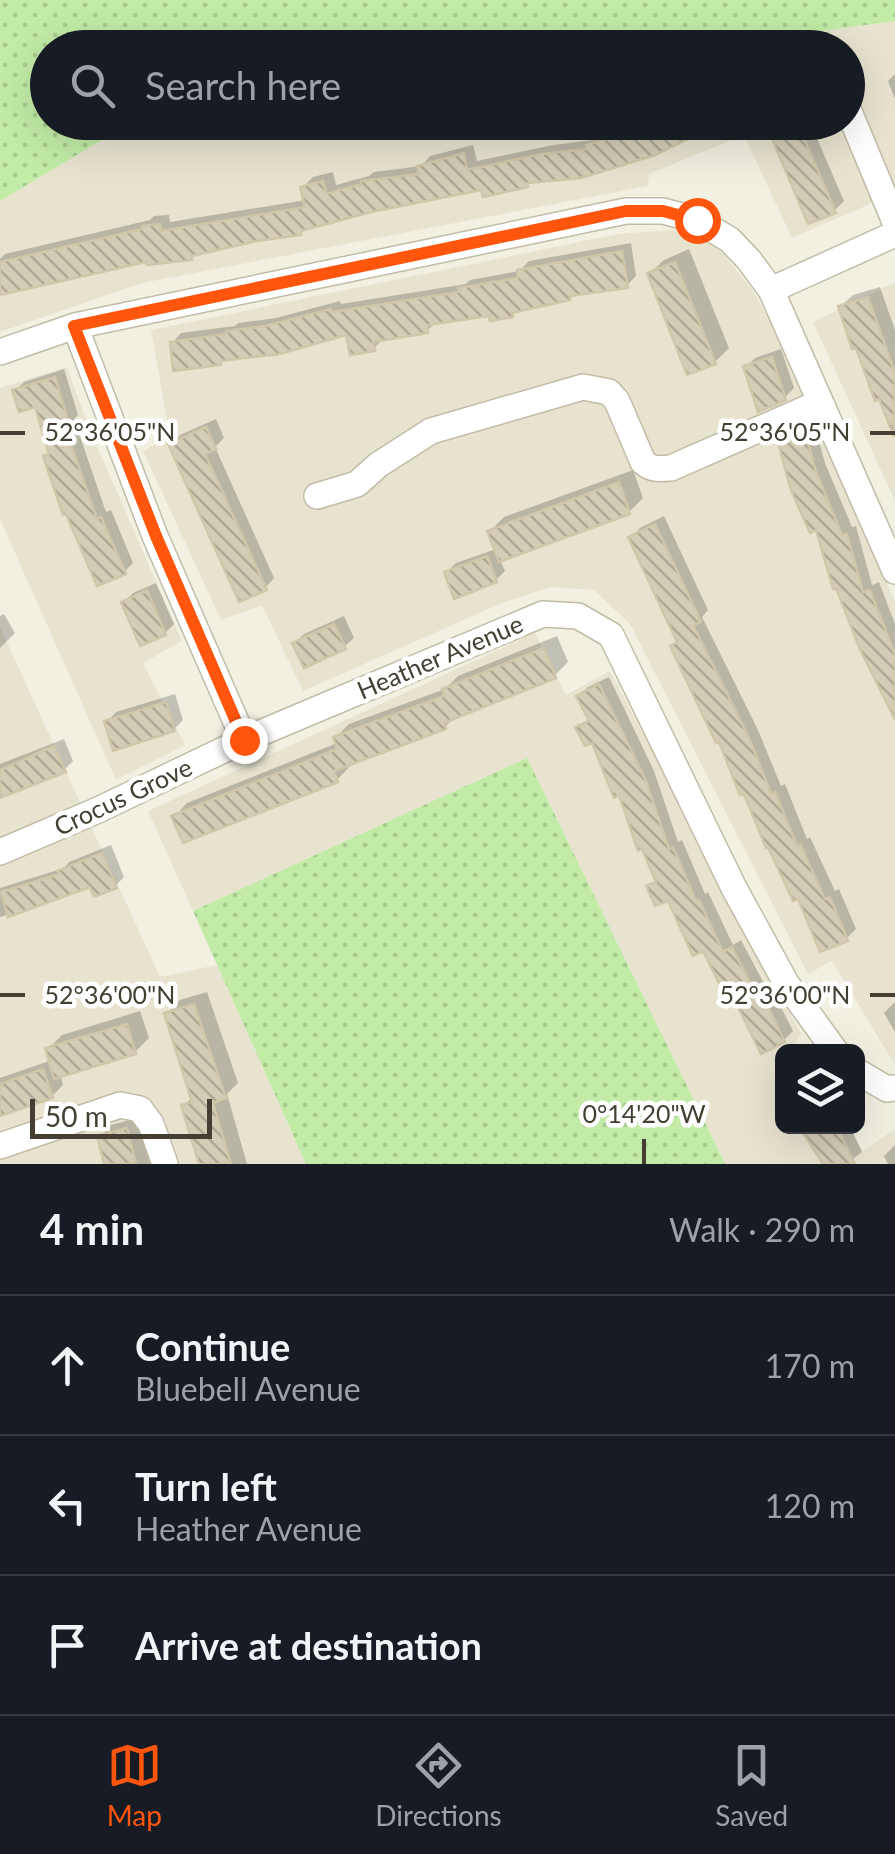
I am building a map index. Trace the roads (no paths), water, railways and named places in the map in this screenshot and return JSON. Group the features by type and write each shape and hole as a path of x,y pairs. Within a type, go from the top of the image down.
{"street":[{"path":"861,140 895,222"},
{"path":"0,352 74,326 626,211 663,211 697,220 730,240 770,290 895,571"},
{"path":"770,290 895,234"},
{"path":"74,326 156,536 244,740"},
{"path":"317,496 358,484 388,458 432,431 584,387 608,392 617,400 643,462 658,470 671,468 819,402"},
{"name":"Heather Avenue","path":"244,740 543,614 578,616 612,635 734,888 786,984 830,1044"},
{"name":"Crocus Grove","path":"0,852 244,740"},
{"path":"865,1076 888,1089 895,1088"},
{"path":"0,1146 120,1106 140,1109 151,1124 165,1164"}]}
